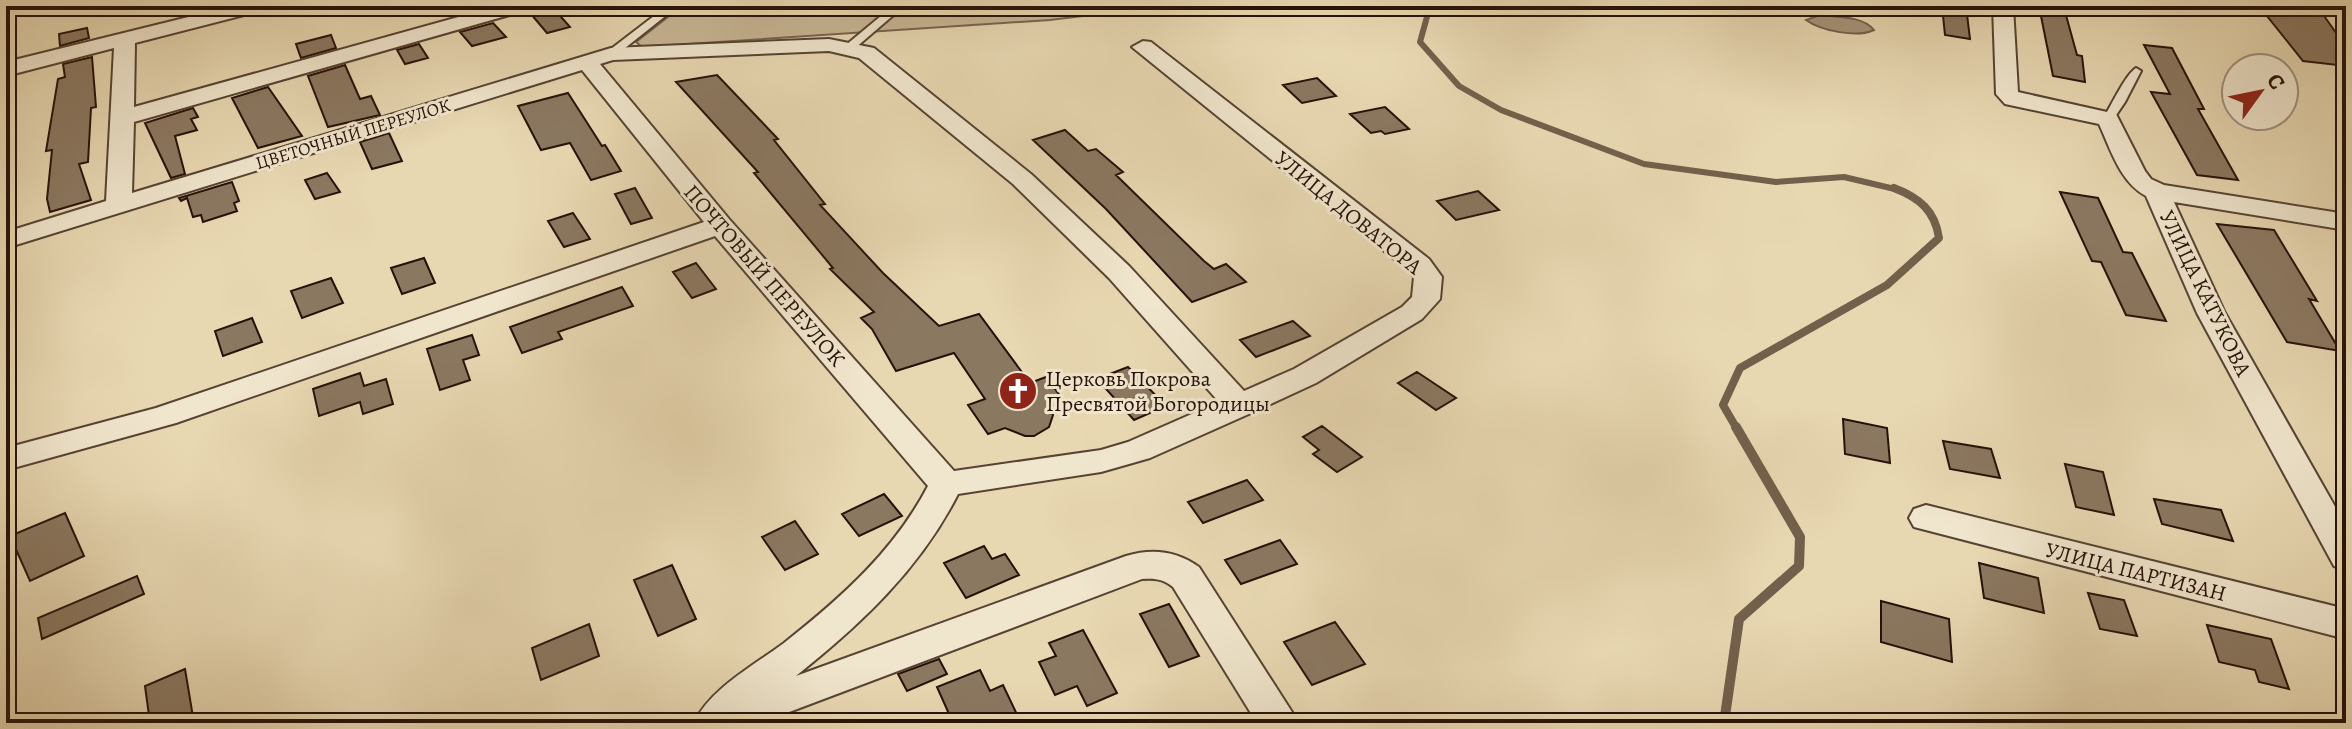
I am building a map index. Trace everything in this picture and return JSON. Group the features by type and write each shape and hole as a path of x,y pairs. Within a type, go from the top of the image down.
{"street":[{"path":"6,69 257,6"},
{"path":"122,118 520,6"},
{"path":"2003,6 2007,94 2013,99 2108,119"},
{"path":"119,204 125,39"},
{"name":"ЦВЕТОЧНЫЙ ПЕРЕУЛОК","path":"6,240 600,58 829,45 850,47"},
{"path":"850,47 879,62 1022,179 1119,272 1240,406"},
{"name":"УЛИЦА ДОВАТОРА","path":"946,484 1101,461 1139,450 1317,370 1412,313 1426,299 1428,277 1419,265 1143,47"},
{"name":"ПОЧТОВЫЙ ПЕРЕУЛОК","path":"600,58 720,225 946,484"},
{"name":"УЛИЦА КАТУКОВА","path":"2108,119 2133,171 2142,184 2157,192 2211,313 2346,557"},
{"path":"2157,192 2346,222"},
{"path":"6,459 165,416 720,225"},
{"path":"711,723 835,623 896,560 932,516 946,484"},
{"name":"УЛИЦА ПАРТИЗАН","path":"1926,518 2346,624"},
{"path":"711,723 1139,566 1160,564 1175,567 1186,577 1279,723"}],"lane":[{"path":"600,58 673,6"},
{"path":"850,47 899,6"},
{"path":"2108,119 2136,71"}],"shaded area":[{"path":"682,6 1164,6 1050,20 657,46 641,46 636,42"},
{"path":"1820,15 1857,20 1874,30 1840,32 1806,20"}],"building":[{"path":"1942,6 1966,6 1970,39 1945,35"},
{"path":"2039,6 2064,8 2077,55 2082,56 2085,82 2053,76"},
{"path":"2259,6 2317,6 2346,47 2346,66 2303,61 2300,52 2296,52"},
{"path":"554,9 570,27 547,33 531,14"},
{"path":"493,23 506,37 472,46 460,32"},
{"path":"87,28 89,38 60,46 59,34"},
{"path":"331,35 336,48 301,58 296,44"},
{"path":"419,44 428,58 405,64 397,50"},
{"path":"2144,45 2172,48 2204,109 2198,109 2238,180 2197,175 2151,92 2170,94"},
{"path":"92,57 96,107 91,108 88,162 79,164 91,200 50,212 47,199 52,150 46,151 58,79 65,77 63,64"},
{"path":"345,65 360,99 371,96 380,115 328,127 308,76"},
{"path":"717,75 778,139 774,140 825,204 820,205 883,273 939,326 979,314 1030,383 1046,377 1067,405 1051,411 1053,415 1049,427 1034,436 1005,428 988,434 968,405 985,399 954,353 896,371 872,329 861,318 874,312 830,269 833,268 754,173 758,172 676,82"},
{"path":"1317,78 1336,96 1302,103 1283,85"},
{"path":"268,87 302,136 258,148 232,98"},
{"path":"568,93 621,171 591,180 570,143 541,150 518,106"},
{"path":"1385,107 1409,129 1385,134 1381,131 1371,133 1350,114"},
{"path":"193,108 198,117 191,119 197,130 175,136 185,174 171,178 145,123"},
{"path":"1065,130 1088,151 1096,149 1123,172 1116,175 1204,261 1214,269 1226,264 1246,282 1192,302 1106,209 1033,140"},
{"path":"389,133 402,161 372,169 360,142"},
{"path":"327,173 340,192 315,199 305,180"},
{"path":"232,182 239,201 234,203 237,211 203,222 201,215 193,217 187,198 181,201 179,198"},
{"path":"635,188 652,218 631,224 615,194"},
{"path":"1478,191 1499,210 1456,220 1437,201"},
{"path":"2060,192 2098,198 2123,252 2132,253 2166,321 2126,315 2101,262 2092,261"},
{"path":"573,213 590,239 564,247 548,221"},
{"path":"2217,224 2274,230 2317,301 2309,299 2340,351 2287,342"},
{"path":"424,258 435,283 402,294 391,268"},
{"path":"696,263 716,289 692,298 673,272"},
{"path":"331,278 343,303 302,318 291,291"},
{"path":"622,287 633,306 558,332 562,339 522,353 510,327"},
{"path":"252,318 262,342 223,356 215,331"},
{"path":"1293,321 1310,336 1256,357 1240,340"},
{"path":"472,335 479,355 463,360 470,380 440,390 427,349"},
{"path":"1128,367 1166,406 1134,420 1097,379"},
{"path":"1417,372 1456,398 1436,410 1398,383"},
{"path":"360,373 364,386 386,379 393,404 363,414 360,402 319,416 313,389"},
{"path":"1843,419 1887,428 1890,463 1845,454"},
{"path":"1322,426 1362,457 1337,472 1313,454 1319,450 1303,437"},
{"path":"1943,441 1991,449 2000,478 1950,469"},
{"path":"2065,464 2103,472 2114,515 2076,507"},
{"path":"1247,480 1263,500 1203,523 1188,502"},
{"path":"884,494 902,516 859,536 842,514"},
{"path":"2154,499 2221,510 2233,541 2162,524"},
{"path":"65,513 84,556 30,581 10,536"},
{"path":"795,521 818,554 785,570 762,537"},
{"path":"1280,540 1297,564 1241,584 1225,560"},
{"path":"984,546 992,559 1005,554 1019,575 966,598 944,563"},
{"path":"1979,563 2038,578 2044,613 1984,598"},
{"path":"672,565 696,619 658,636 634,580"},
{"path":"137,576 144,594 42,639 38,618"},
{"path":"2088,593 2124,600 2137,636 2100,629"},
{"path":"1881,601 1949,619 1952,662 1881,642"},
{"path":"1169,604 1199,656 1169,667 1140,614"},
{"path":"1335,622 1365,664 1312,685 1284,642"},
{"path":"589,624 599,656 541,680 532,648"},
{"path":"2207,625 2271,639 2289,689 2259,682 2255,670 2219,662"},
{"path":"1083,630 1117,693 1087,706 1077,686 1055,695 1039,662 1056,656 1049,643"},
{"path":"939,659 947,674 907,691 898,674"},
{"path":"185,669 194,723 150,723 145,686"},
{"path":"980,670 990,691 1003,685 1021,723 953,723 937,687"}],"waterway":[{"path":"1430,6 1420,42 1459,86 1501,110 1644,164 1776,182 1844,177 1897,190"},
{"path":"1737,429 1723,405 1740,368 1887,285 1939,238 1934,220 1925,207 1897,190"},
{"path":"1724,723 1739,619 1799,566 1800,537 1736,427"}],"place":[{"name":"Церковь Покрова Пресвятой Богородицы","path":"1018,391"}]}
